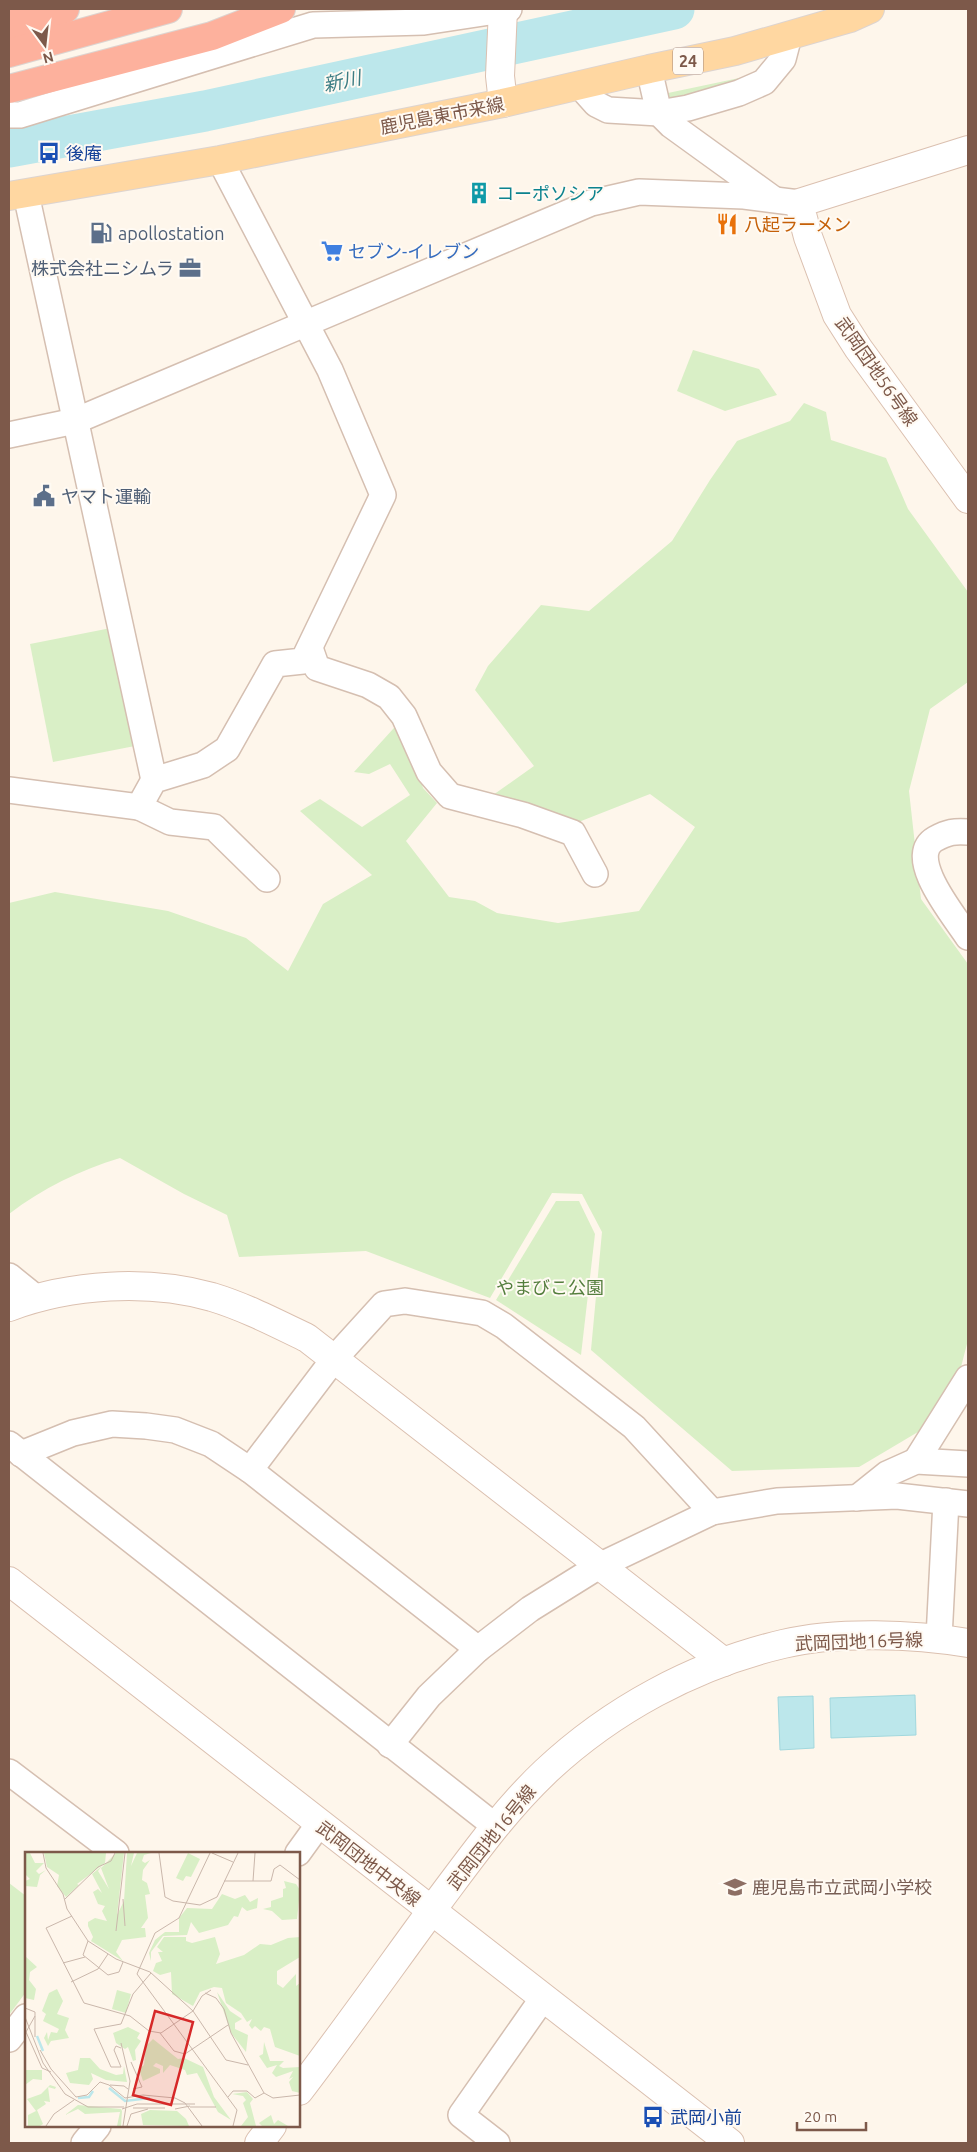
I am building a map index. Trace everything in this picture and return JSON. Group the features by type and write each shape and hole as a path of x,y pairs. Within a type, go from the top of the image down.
{"highway":[{"path":"9,25 65,9"},
{"path":"9,54 168,9"},
{"path":"9,89 212,36 281,9"}],"main road":[{"name":"鹿児島東市来線","path":"18,195 220,160 503,104 734,51 850,18 870,9"}],"street":[{"path":"9,115 20,115 313,25 424,22 504,13 500,76 503,104"},
{"path":"580,85 596,104 608,110 659,113 688,108 739,93 764,82 783,59 788,36"},
{"path":"649,69 659,113 671,125 787,201"},
{"path":"9,435 75,422 305,323 591,204 639,192 787,201 968,150"},
{"path":"154,780 202,765 227,749 275,664 303,661 383,495 330,370 220,160"},
{"path":"18,195 75,422 154,780 139,807"},
{"name":"武岡団地56号線","path":"787,201 808,237 837,315 858,348 968,499"},
{"path":"310,648 317,668 368,685 389,696 404,716 429,772 450,796 523,815 573,833 595,874"},
{"path":"9,790 139,807 170,822 214,827 267,879"},
{"path":"968,832 951,830 931,842 924,858 929,877 968,937"},
{"path":"9,1276 35,1297"},
{"path":"9,1307 35,1297 80,1289 124,1286 174,1290 212,1297 267,1318 299,1334 334,1359 724,1662"},
{"path":"250,1470 334,1359 384,1304 405,1302 482,1313 504,1326 634,1426 712,1512"},
{"path":"916,1461 968,1378"},
{"path":"15,1449 112,1424 175,1430 211,1444 250,1470 478,1649"},
{"path":"15,1449 495,1826"},
{"path":"857,1498 886,1474 916,1461 968,1464"},
{"path":"390,1745 429,1696 478,1649 530,1609 599,1566 712,1512 777,1500 897,1496 957,1502 939,1638"},
{"name":"武岡団地中央線","path":"9,1581 730,2143"},
{"name":"武岡団地16号線","path":"300,2090 495,1826 545,1772 603,1726 650,1694 724,1662 784,1644 827,1638 877,1636 939,1638 968,1643"},
{"path":"9,1772 115,1852"},
{"path":"299,1852 319,1824"},
{"path":"497,2143 461,2115 543,1998"},
{"path":"9,2039 25,2018"},
{"path":"84,2143 97,2127"},
{"path":"259,2143 271,2127"}],"green space":[{"path":"763,73 739,86 669,99 668,93"},
{"path":"693,350 759,369 777,395 725,411 677,391"},
{"path":"804,403 826,412 831,440 886,458 908,509 968,592 968,682 930,709 909,791 921,899 968,964 968,1340 961,1367 923,1429 859,1467 732,1471 591,1350 602,1232 582,1194 552,1193 490,1298 366,1251 239,1257 227,1215 184,1194 120,1158 62,1181 35,1196 9,1214 9,903 55,892 168,911 246,938 288,971 323,904 372,875 300,811 320,799 362,827 410,795 390,764 369,774 354,772 403,718 423,788 437,803 406,841 449,897 475,901 497,913 558,923 639,911 695,827 650,794 571,825 486,800 534,766 475,690 488,666 541,605 589,611 672,541 737,441 790,421"},
{"path":"116,627 140,745 53,762 30,644"},
{"name":"やまびこ公園","path":"556,1201 579,1201 595,1234 581,1355 496,1300"},
{"path":"9,1883 25,1895 25,1993 9,2015"}],"water":[{"path":"915,1695 916,1735 831,1738 830,1698"},
{"path":"813,1696 814,1748 780,1750 778,1697"}],"waterway":[{"name":"新川","path":"9,147 205,111 674,9"}],"place":[{"name":"後庵","path":"49,153"},
{"name":"コーポソシア","path":"479,193"},
{"name":"八起ラーメン","path":"727,224"},
{"name":"apollostation","path":"101,233"},
{"name":"セブン-イレブン","path":"332,251"},
{"name":"株式会社ニシムラ","path":"190,268"},
{"name":"ヤマト運輸","path":"44,496"},
{"name":"鹿児島市立武岡小学校","path":"735,1887"},
{"name":"武岡小前","path":"653,2117"}]}
